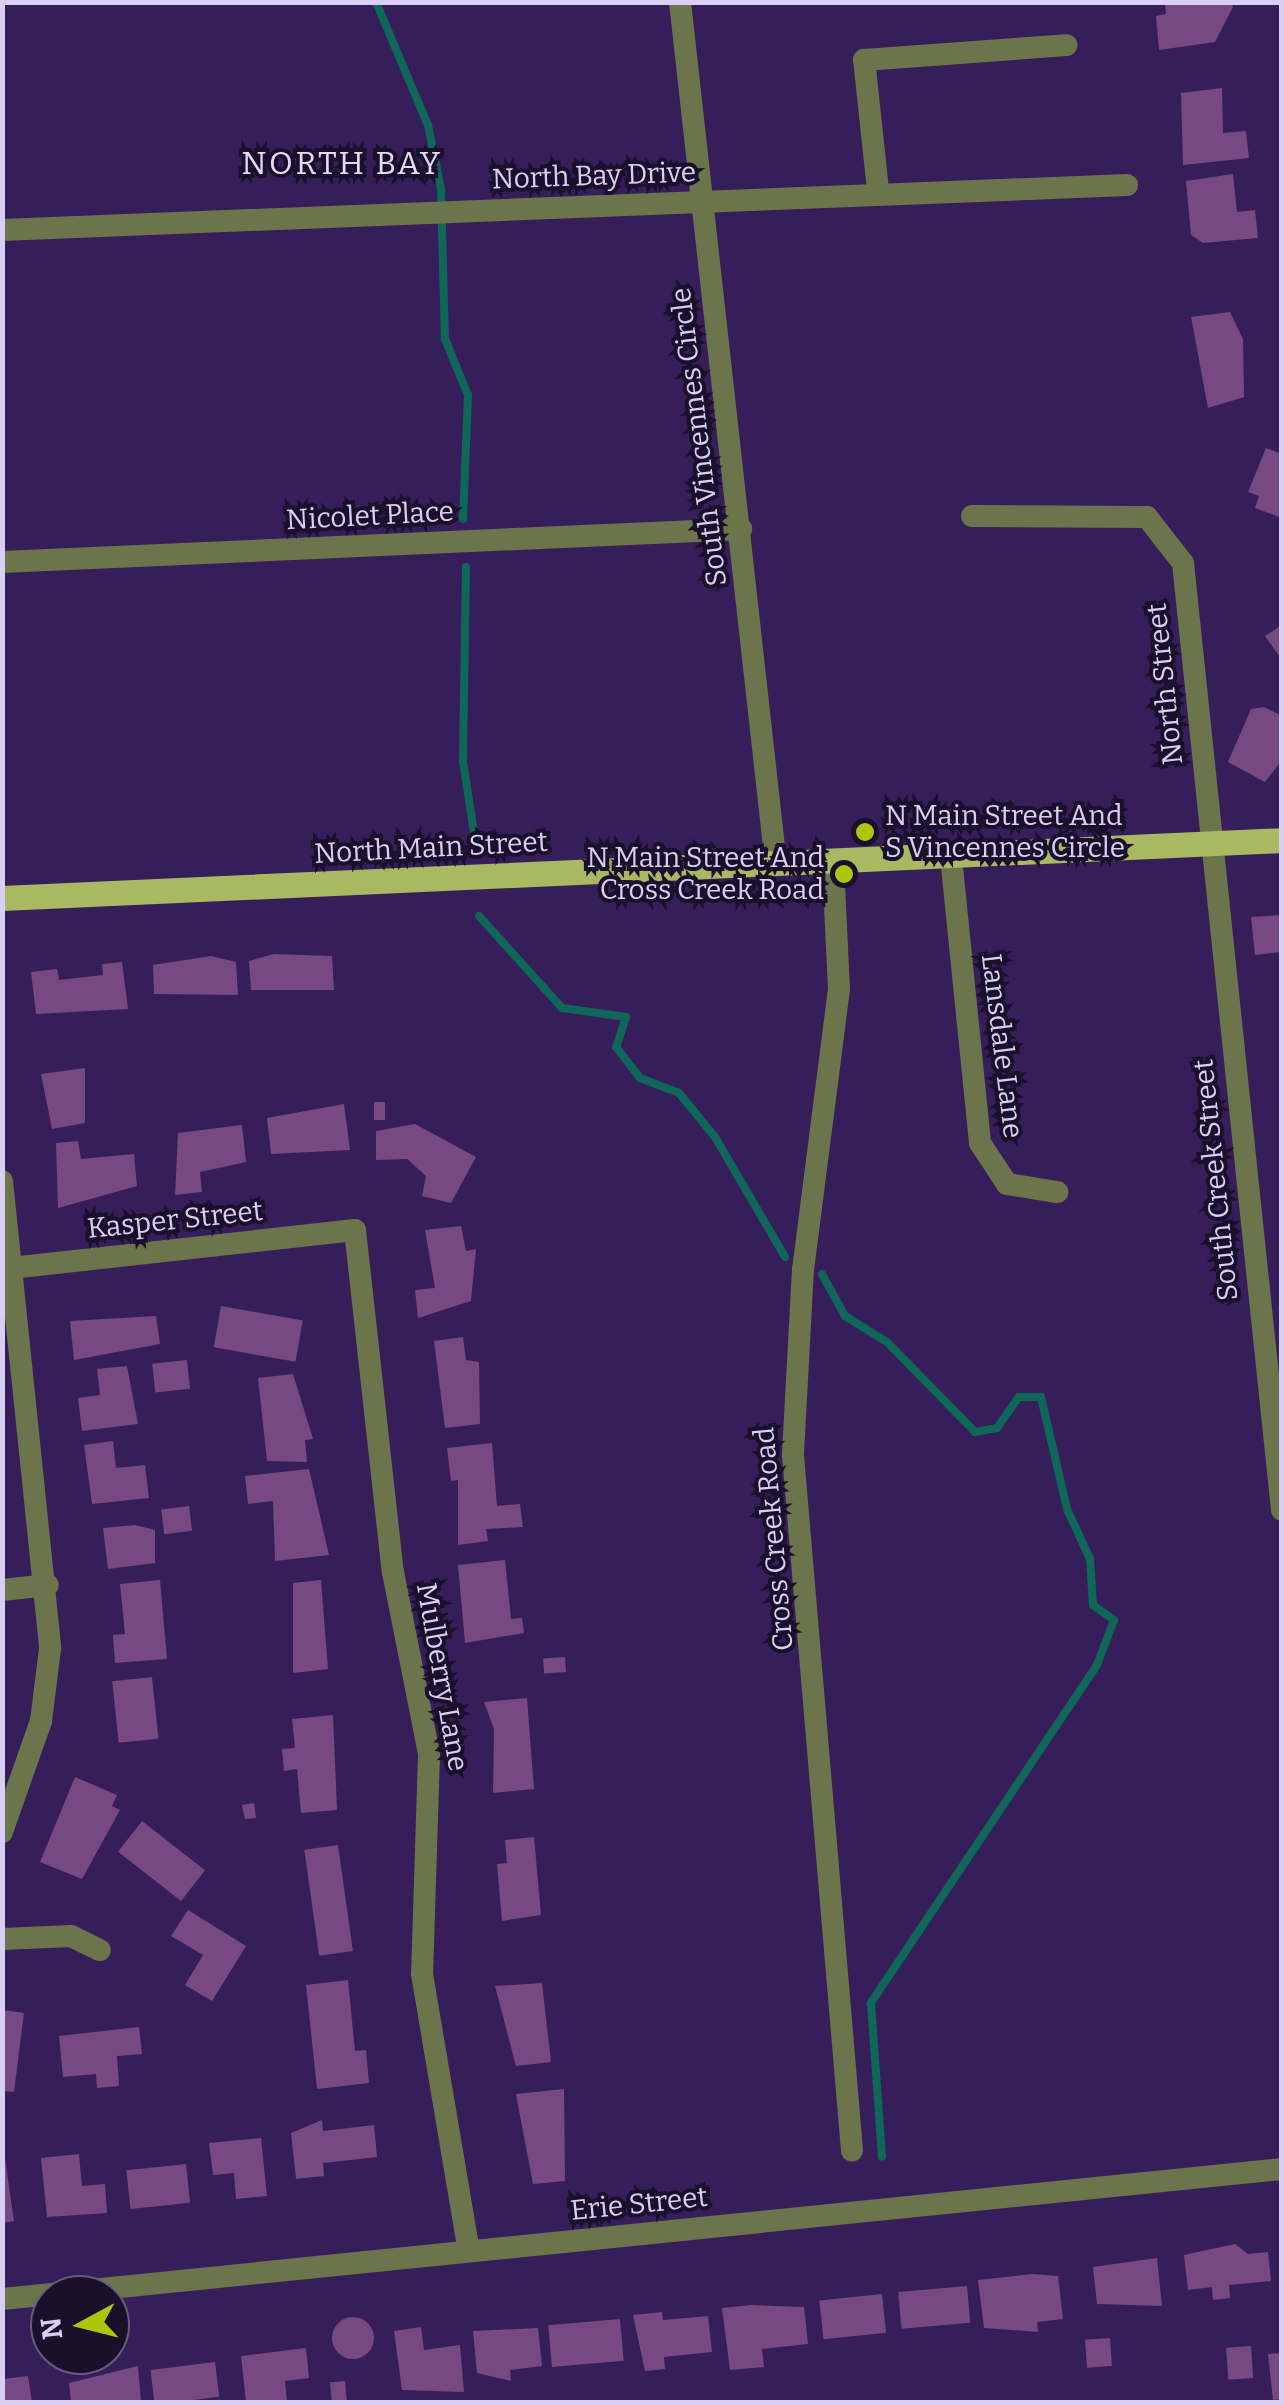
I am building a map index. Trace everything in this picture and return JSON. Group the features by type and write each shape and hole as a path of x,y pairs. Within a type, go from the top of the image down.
{"main road":[{"name":"North Main Street","path":"2,898 1282,840"}],"street":[{"name":"South Vincennes Circle","path":"680,2 776,865"},
{"path":"878,190 864,60 1066,45"},
{"name":"North Bay Drive","path":"2,230 701,204 878,190 1127,185"},
{"name":"North Street","path":"972,516 1147,516 1162,524 1183,563 1211,844"},
{"name":"Nicolet Place","path":"2,562 741,530"},
{"name":"South Creek Street","path":"1211,844 1282,1510"},
{"name":"Lansdale Lane","path":"951,858 980,1144 1007,1184 1058,1192"},
{"name":"Cross Creek Road","path":"834,863 839,989 803,1269 793,1455 852,2151"},
{"path":"2,1180 7,1269 48,1585 41,1721 2,1832"},
{"name":"Kasper Street","path":"7,1269 355,1230"},
{"name":"Mulberry Lane","path":"355,1230 393,1572 429,1754 422,1974 469,2252"},
{"path":"2,1590 48,1585"},
{"path":"2,1938 71,1936 100,1950"},
{"name":"Erie Street","path":"2,2298 1282,2169"}],"building":[{"path":"1165,2 1232,2 1233,7 1215,42 1159,50 1156,16 1166,14"},
{"path":"1222,88 1223,133 1246,131 1249,158 1183,165 1181,93"},
{"path":"1233,174 1237,212 1255,210 1258,238 1203,243 1191,235 1186,181"},
{"path":"1230,312 1243,339 1244,397 1208,408 1191,317"},
{"path":"1266,448 1282,454 1282,518 1255,508 1259,496 1248,492"},
{"path":"1282,625 1282,660 1265,636"},
{"path":"1264,707 1282,716 1282,760 1265,782 1228,762 1251,709"},
{"path":"1282,915 1282,952 1255,955 1251,917"},
{"path":"274,954 332,956 334,990 251,990 249,961"},
{"path":"211,956 236,962 238,995 154,994 153,965"},
{"path":"122,962 128,1009 36,1014 31,972 57,969 59,980 103,975 102,964"},
{"path":"85,1068 85,1123 52,1129 41,1074"},
{"path":"374,1102 385,1102 385,1120 374,1120"},
{"path":"344,1104 350,1150 271,1154 267,1118"},
{"path":"415,1124 476,1157 451,1203 422,1196 426,1176 407,1159 376,1160 376,1131"},
{"path":"242,1125 246,1162 200,1172 202,1192 175,1195 178,1133"},
{"path":"78,1141 81,1159 134,1154 137,1186 58,1208 56,1143"},
{"path":"461,1226 466,1251 476,1249 471,1301 418,1318 415,1290 435,1288 425,1230"},
{"path":"221,1306 303,1320 295,1362 214,1347"},
{"path":"156,1316 160,1344 74,1360 70,1321"},
{"path":"463,1337 466,1360 479,1362 480,1424 445,1428 434,1341"},
{"path":"187,1360 190,1389 155,1392 152,1364"},
{"path":"127,1366 138,1424 82,1431 78,1398 100,1395 97,1369"},
{"path":"293,1374 313,1439 305,1440 307,1462 267,1461 258,1378"},
{"path":"113,1441 116,1468 145,1465 149,1498 92,1504 84,1445"},
{"path":"492,1443 497,1506 520,1504 523,1527 486,1529 488,1541 458,1545 458,1480 451,1481 447,1448"},
{"path":"309,1469 329,1555 275,1561 273,1501 248,1504 245,1476"},
{"path":"189,1506 192,1531 164,1534 161,1509"},
{"path":"135,1525 155,1530 155,1563 108,1569 103,1528"},
{"path":"505,1560 511,1619 522,1618 524,1633 465,1643 458,1565"},
{"path":"160,1580 167,1659 115,1663 113,1635 125,1634 120,1584"},
{"path":"321,1580 328,1669 293,1673 293,1583"},
{"path":"565,1657 566,1672 544,1673 543,1659"},
{"path":"152,1677 158,1739 119,1743 112,1681"},
{"path":"527,1698 534,1789 493,1793 494,1729 484,1702"},
{"path":"333,1715 337,1810 301,1813 297,1769 284,1771 282,1749 295,1748 292,1719"},
{"path":"75,1777 117,1795 112,1806 120,1810 82,1879 40,1862"},
{"path":"254,1803 256,1818 245,1819 242,1805"},
{"path":"142,1821 205,1870 181,1901 118,1852"},
{"path":"534,1837 541,1915 502,1921 497,1864 507,1863 505,1840"},
{"path":"338,1845 353,1951 319,1956 304,1850"},
{"path":"188,1910 246,1946 212,2001 185,1985 203,1955 171,1936"},
{"path":"348,1980 355,2051 366,2050 369,2083 317,2089 306,1985"},
{"path":"542,1983 551,2062 516,2066 495,1986"},
{"path":"2,2010 24,2013 14,2092 2,2091"},
{"path":"139,2027 142,2054 117,2056 119,2086 97,2088 96,2074 63,2077 59,2036"},
{"path":"564,2089 565,2181 533,2184 516,2094"},
{"path":"322,2120 323,2131 374,2125 377,2157 323,2163 324,2176 296,2179 291,2133"},
{"path":"2,2138 14,2221 2,2223"},
{"path":"261,2138 267,2196 236,2199 234,2173 213,2175 209,2143"},
{"path":"79,2154 82,2186 105,2184 107,2213 47,2217 41,2158"},
{"path":"186,2164 190,2203 130,2209 126,2170"},
{"path":"1235,2244 1248,2254 1268,2252 1271,2281 1229,2285 1230,2298 1213,2300 1212,2287 1188,2290 1184,2255"},
{"path":"1157,2258 1162,2306 1097,2304 1093,2267"},
{"path":"1033,2274 1058,2276 1063,2319 1037,2322 1038,2332 984,2328 978,2280"},
{"path":"967,2286 970,2323 901,2329 898,2292"},
{"path":"882,2294 886,2333 823,2339 819,2301"},
{"path":"804,2307 808,2344 762,2349 764,2367 730,2370 722,2308"},
{"path":"662,2312 663,2320 708,2316 712,2352 664,2357 665,2369 645,2371 633,2315"},
{"path":"353,2317 368,2323 374,2338 368,2353 353,2359 338,2353 332,2338 338,2323"},
{"path":"620,2319 624,2361 552,2367 548,2325"},
{"path":"421,2327 424,2350 460,2345 464,2392 402,2390 394,2331"},
{"path":"538,2328 542,2366 510,2370 511,2381 477,2373 473,2331"},
{"path":"1110,2338 1112,2366 1087,2368 1085,2340"},
{"path":"1251,2346 1253,2378 1228,2380 1226,2348"},
{"path":"306,2348 309,2378 285,2381 287,2402 246,2402 241,2356"},
{"path":"1282,2353 1282,2399 1273,2400 1268,2354"},
{"path":"215,2362 219,2397 154,2402 150,2370"},
{"path":"138,2366 141,2402 71,2402 69,2383 101,2375 130,2375 130,2368"},
{"path":"28,2376 32,2402 2,2402 2,2379"},
{"path":"345,2381 347,2402 332,2402 330,2382"}],"waterway":[{"path":"376,2 428,125 441,189 445,339 468,395 463,519"},
{"path":"466,567 463,761 475,839"},
{"path":"479,916 562,1008 626,1017 616,1047 640,1078 679,1093 715,1137 785,1257"},
{"path":"822,1274 845,1316 887,1342 975,1432 997,1428 1019,1397 1041,1397 1067,1509 1090,1559 1093,1605 1114,1620 1097,1665 871,2003 882,2157"}],"place":[{"name":"N Main Street And S Vincennes Circle","path":"865,832"},
{"name":"N Main Street And Cross Creek Road","path":"844,874"}],"district":[{"name":"NORTH BAY","path":"342,163"}]}
